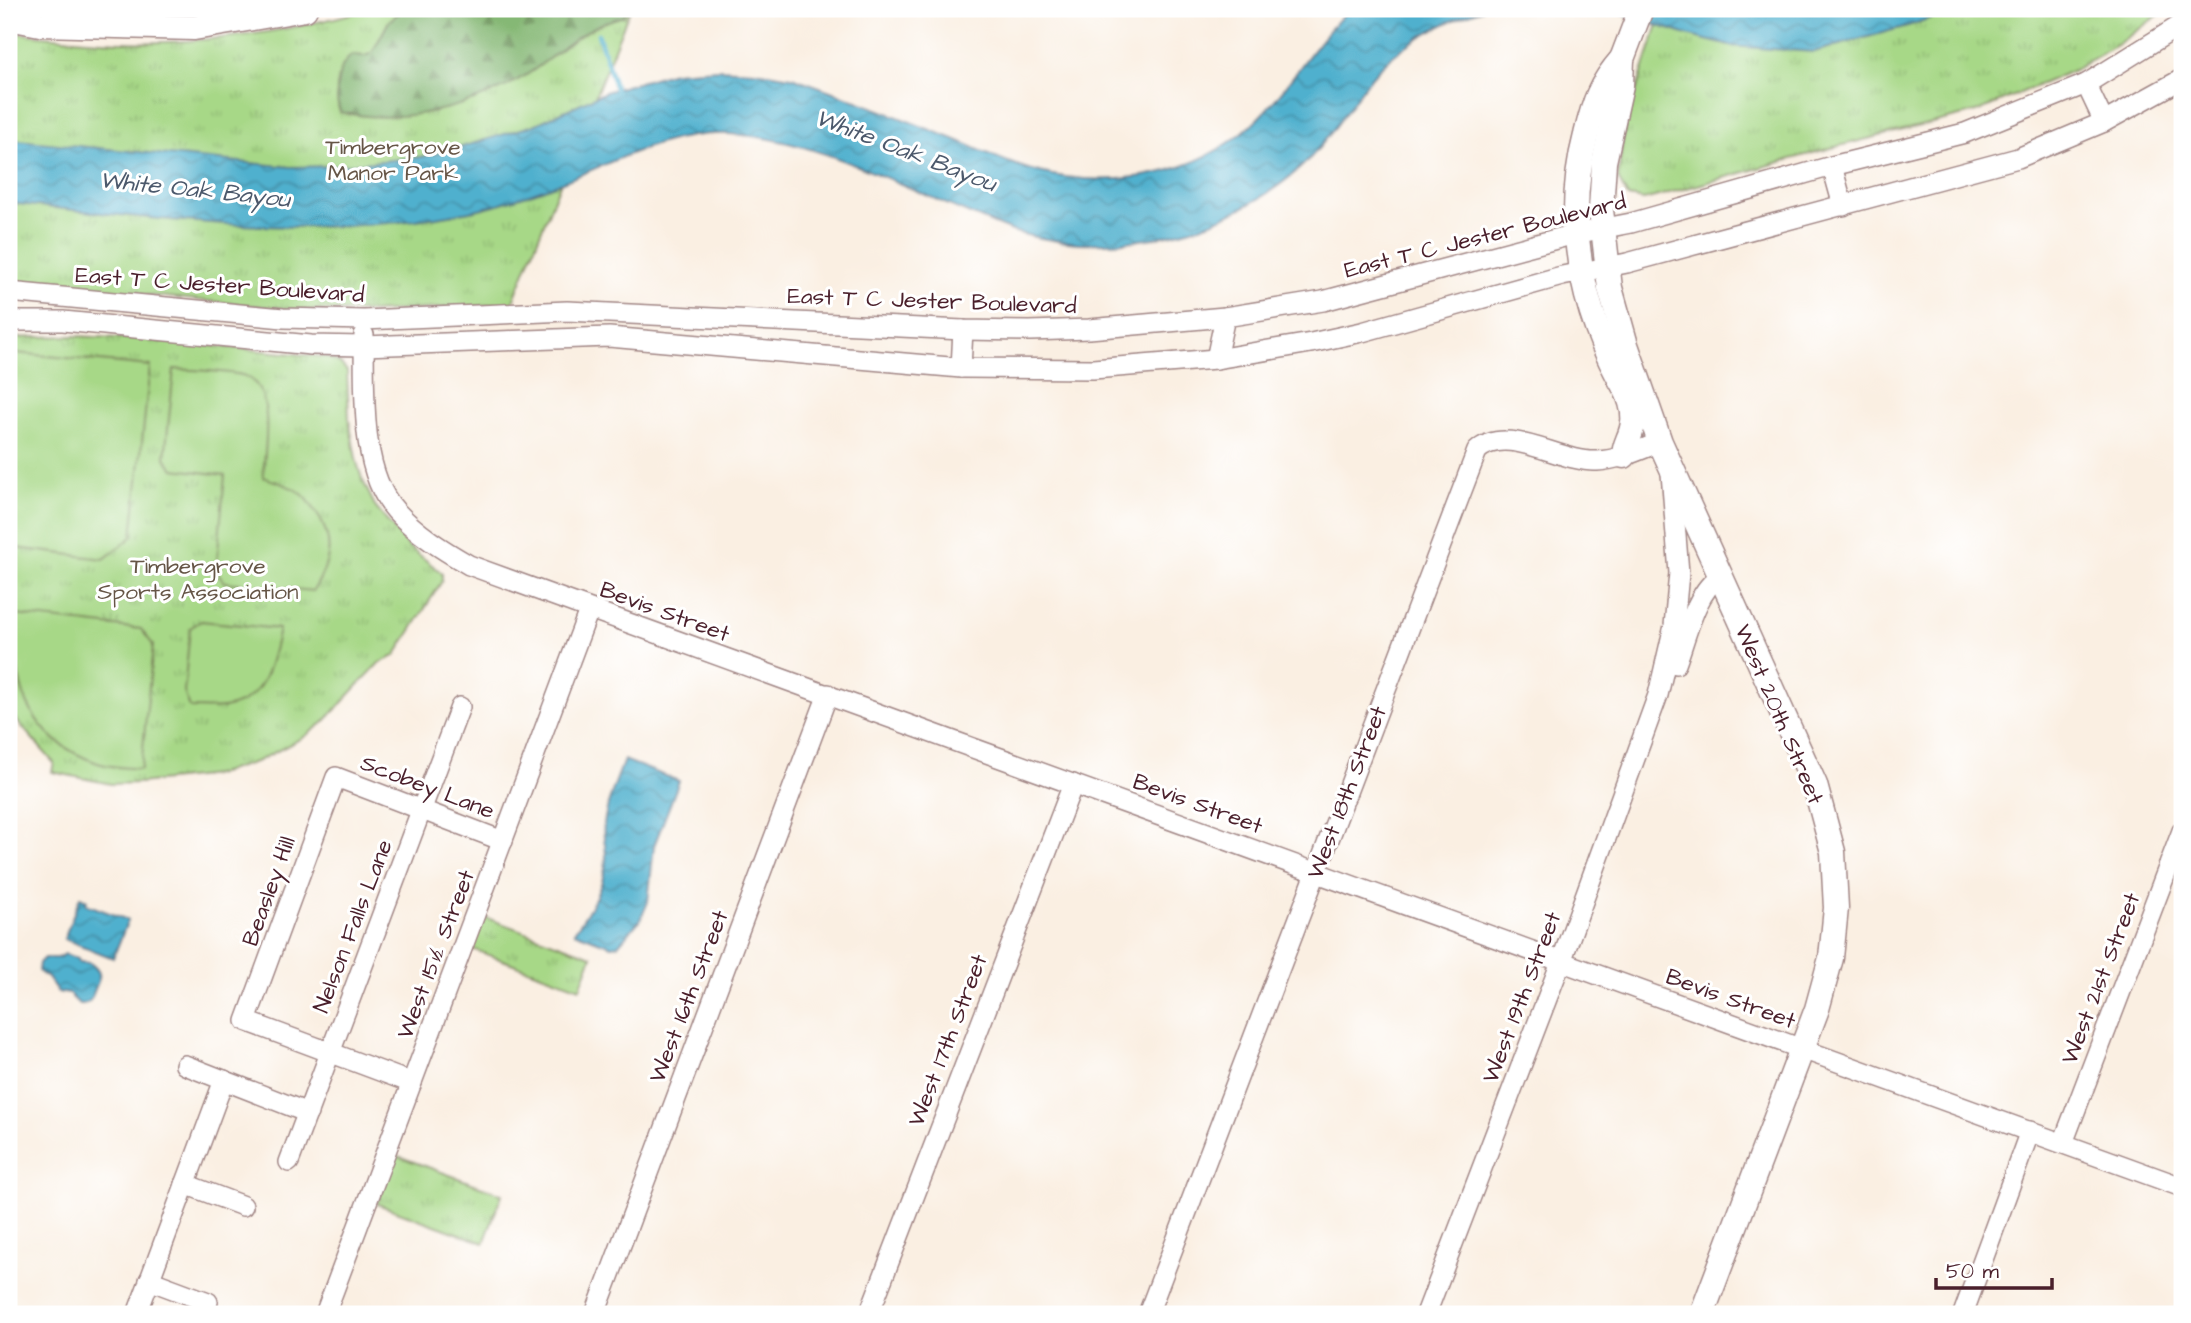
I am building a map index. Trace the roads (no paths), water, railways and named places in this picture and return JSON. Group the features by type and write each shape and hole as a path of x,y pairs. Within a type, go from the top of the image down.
{"main road":[{"path":"9,18 40,24 194,28 269,12 305,9"},
{"path":"1623,55 1641,9"},
{"name":"West 20th Street","path":"1623,55 1621,85 1604,162 1601,201 1610,288 1626,345 1660,442 1815,785 1833,852 1836,908 1834,940 1823,988 1702,1314"},
{"name":"West 20th Street","path":"1623,55 1605,78 1588,125 1578,164 1575,234 1586,295 1600,335 1628,393 1660,442"},
{"path":"1625,456 1624,446 1632,429 1633,419 1628,393"}],"street":[{"name":"East T C Jester Boulevard","path":"9,292 283,318 364,320 555,311 670,314 963,330 1089,329 1225,317 1323,301 1575,234 1631,223 1832,166 1965,133 2086,84 2182,23"},
{"path":"9,321 63,321 311,345 364,346 608,337 961,368 1093,369 1216,359 1362,332 2018,158 2104,122 2182,79"},
{"path":"2086,84 2104,122"},
{"path":"1832,166 1843,205"},
{"path":"667,341 670,314"},
{"path":"1216,359 1225,317"},
{"name":"Bevis Street","path":"364,320 367,436 380,487 395,510 430,542 469,565 2182,1187"},
{"path":"961,368 963,330"},
{"name":"West 18th Street","path":"1148,1314 1477,451 1489,442 1511,440 1581,461 1596,462 1625,456 1660,442"},
{"name":"West 19th Street","path":"1426,1314 1561,962 1658,695 1674,626 1679,573 1671,465"},
{"name":"West 19th Street","path":"1658,695 1673,670 1703,593 1720,577"},
{"name":"West 15½ Street","path":"325,1314 589,610"},
{"name":"West 16th Street","path":"594,1314 828,694"},
{"name":"Nelson Falls Lane","path":"289,1162 460,707"},
{"name":"Scobey Lane","path":"337,777 503,841"},
{"name":"Beasley Hill","path":"331,1052 246,1021 337,777"},
{"name":"West 17th Street","path":"869,1314 1073,784"},
{"name":"West 21st Street","path":"2063,1143 2182,831"},
{"path":"331,1052 412,1083"},
{"path":"185,1065 308,1113"},
{"path":"137,1314 224,1080"},
{"path":"1963,1314 2030,1131"},
{"path":"185,1184 243,1206"},
{"path":"149,1280 208,1302"}],"water":[{"name":"White Oak Bayou","path":"1350,9 1483,9 1421,36 1380,67 1311,157 1282,183 1248,205 1210,222 1173,234 1134,241 1074,242 1015,232 849,162 790,143 729,134 681,138 658,144 547,188 489,207 355,226 240,225 9,203 9,139 291,167 334,166 421,157 462,147 534,125 605,92 674,72 717,69 792,77 1035,171 1088,179 1143,176 1195,161 1220,149 1242,133 1271,104 1322,39"},
{"path":"1607,9 1956,9 1911,25 1814,52 1730,46"},
{"path":"624,760 679,781 654,846 648,902 640,920 618,945 611,946 574,932 591,906 603,877 606,857 603,832 605,816"},
{"path":"80,897 87,900 86,904 128,920 113,958 64,939"},
{"path":"65,954 78,959 79,962 90,963 99,972 92,996 86,1003 79,1004 69,994 58,992 48,978 38,971 39,963 44,958 58,958"}],"waterway":[{"path":"598,34 617,93"}],"park label":[{"name":"Timbergrove Manor Park","path":"393,159"},
{"name":"Timbergrove Sports Association","path":"198,578"}]}
